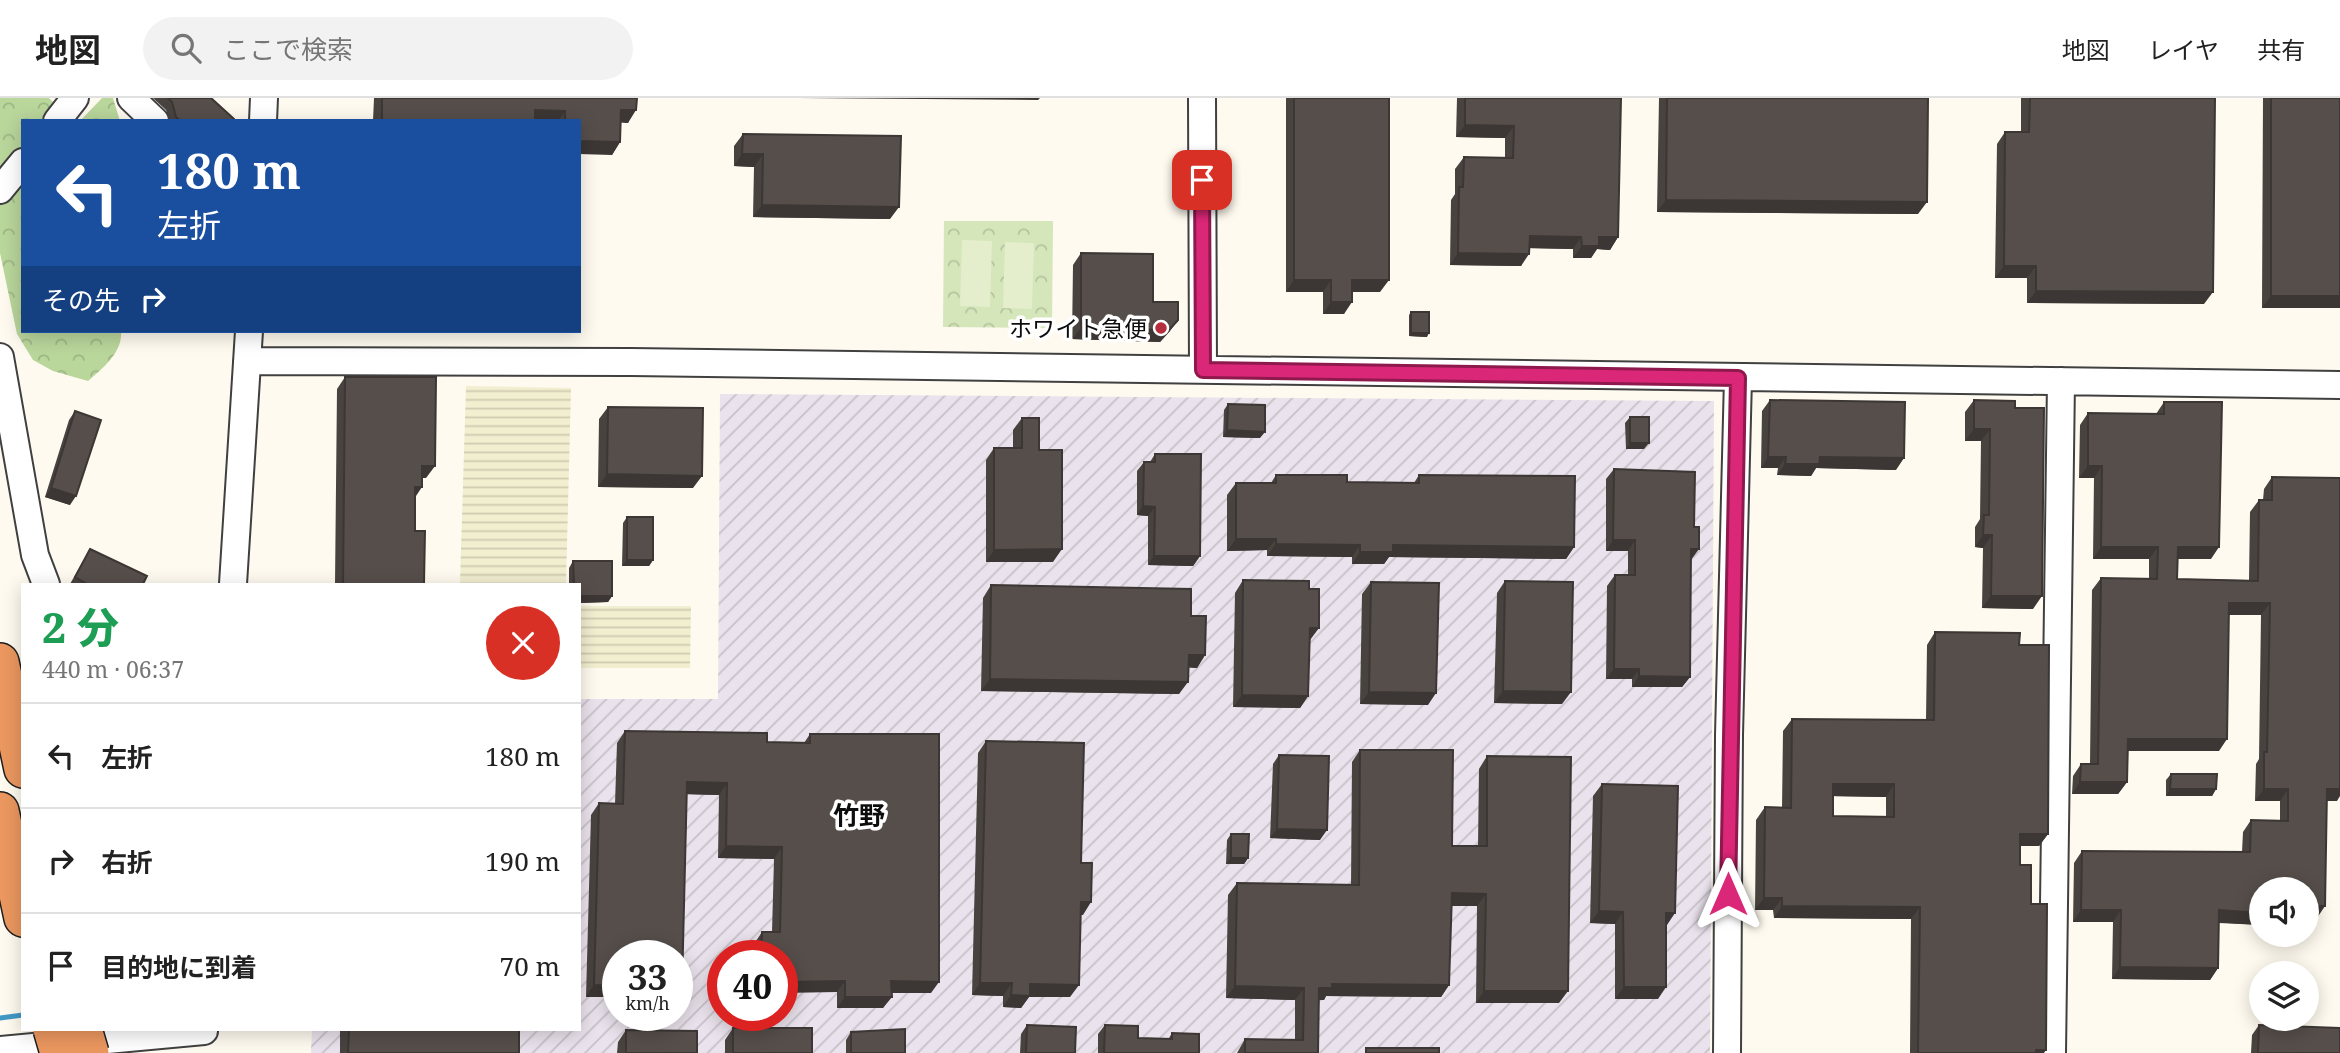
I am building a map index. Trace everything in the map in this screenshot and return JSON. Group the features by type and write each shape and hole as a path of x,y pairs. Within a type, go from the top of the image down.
{"highway":[{"path":"0,662 21,760"},
{"path":"0,811 21,909"},
{"path":"53,1031 59,1053"},
{"path":"84,1031 90,1053"}],"street":[{"path":"59,119 75,98"},
{"path":"131,98 153,119"},
{"path":"263,119 264,98"},
{"path":"1202,98 1203,370"},
{"path":"0,190 21,164"},
{"path":"233,583 249,333"},
{"path":"0,357 35,555 46,583"},
{"path":"247,361 617,362 2340,385"},
{"path":"1727,1053 1728,735 1738,378"},
{"path":"2052,1053 2061,381"},
{"path":"0,1050 203,1038"}],"shaded area":[{"path":"466,386 571,388 566,583 460,583"},
{"path":"720,394 1714,401 1710,1053 311,1053 312,1031 581,1031 581,699 718,699"},
{"path":"581,606 691,606 690,668 581,668"}],"green space":[{"path":"0,98 49,98 69,119 21,119 21,333 121,333 115,353 88,381 53,371 33,360 17,334 0,253"},
{"path":"102,98 113,98 119,119 82,119"},
{"path":"944,221 1053,221 1052,328 943,327"},
{"path":"962,240 992,241 990,307 960,306"},
{"path":"1005,242 1034,243 1032,309 1003,308"}],"building":[{"path":"168,98 211,98 234,119 178,119"},
{"path":"382,98 637,98 636,110 621,110 620,142 581,141 581,119 565,119 565,111 535,110 535,119 382,119"},
{"path":"1294,98 1389,98 1389,280 1352,280 1352,302 1331,302 1331,280 1294,280"},
{"path":"1465,98 1621,98 1618,237 1599,237 1599,246 1582,246 1581,237 1530,236 1529,254 1458,253 1459,187 1463,187 1464,157 1513,158 1514,126 1465,125"},
{"path":"1667,98 1928,98 1927,202 1666,200"},
{"path":"2030,98 2215,98 2213,292 2036,291 2036,266 2004,266 2005,132 2029,132"},
{"path":"2271,98 2340,98 2340,296 2271,296"},
{"path":"743,134 901,136 899,207 762,205 763,154 742,154"},
{"path":"1081,253 1153,254 1153,302 1178,302 1178,320 1169,330 1081,328"},
{"path":"1411,312 1429,312 1429,333 1411,333"},
{"path":"345,377 436,377 435,466 422,466 422,487 415,487 415,531 425,531 424,583 343,583"},
{"path":"1770,400 1905,402 1904,458 1820,457 1819,464 1785,464 1786,457 1768,457"},
{"path":"1974,400 2015,401 2015,408 2044,408 2042,596 1991,596 1992,535 1983,535 1984,515 1989,515 1990,429 1974,429"},
{"path":"2164,402 2222,402 2219,547 2178,547 2177,579 2258,581 2259,500 2272,500 2272,477 2340,478 2340,789 2327,789 2325,906 2319,906 2319,877 2249,877 2249,912 2219,910 2218,968 2120,967 2121,910 2081,910 2082,851 2250,852 2251,820 2288,821 2288,789 2264,789 2270,603 2229,603 2227,739 2128,739 2127,782 2080,782 2081,764 2098,764 2101,578 2157,579 2158,547 2101,547 2102,466 2088,466 2088,413 2164,414"},
{"path":"1228,404 1265,405 1265,432 1227,430"},
{"path":"608,407 703,408 702,476 607,474"},
{"path":"75,411 101,420 76,496 51,488"},
{"path":"1630,417 1649,417 1649,443 1630,443"},
{"path":"1022,418 1039,418 1039,450 1062,450 1062,549 994,550 994,448 1022,448"},
{"path":"1155,454 1201,454 1200,556 1154,556 1155,507 1143,506 1144,462 1155,462"},
{"path":"1614,469 1695,472 1694,527 1699,527 1699,549 1691,549 1690,677 1639,676 1639,669 1614,669 1615,575 1635,575 1635,540 1613,540"},
{"path":"1276,475 1347,475 1347,482 1419,483 1419,475 1575,476 1574,547 1393,545 1393,552 1360,552 1360,545 1276,544 1276,539 1236,539 1236,483 1276,483"},
{"path":"627,517 653,517 653,560 627,560"},
{"path":"90,549 147,576 144,583 85,583 75,577"},
{"path":"573,561 612,561 612,596 581,596 581,583 574,583"},
{"path":"1243,580 1309,581 1309,589 1319,589 1319,628 1310,628 1308,696 1242,695"},
{"path":"1505,581 1573,582 1571,692 1503,691"},
{"path":"1371,582 1439,583 1436,693 1369,692"},
{"path":"991,585 1191,589 1191,616 1206,616 1205,655 1189,655 1188,682 990,679"},
{"path":"1935,632 2020,633 2019,645 2049,645 2048,834 2020,834 2020,865 2031,865 2031,904 2047,904 2046,1050 2036,1050 2036,1053 1918,1053 1920,907 1782,906 1782,898 1764,898 1765,807 1791,808 1792,719 1934,720","holes":["1833,784 1894,784 1894,817 1833,816"]},
{"path":"625,731 767,733 767,742 810,743 810,734 939,734 939,982 891,981 892,997 845,997 845,981 798,982 798,940 762,940 762,932 780,932 782,847 726,846 727,783 687,782 683,940 602,940 602,985 594,985 599,803 623,804"},
{"path":"986,741 1084,743 1081,863 1092,863 1091,902 1081,902 1079,985 1030,984 1030,996 1011,995 1012,983 980,983"},
{"path":"1360,750 1453,750 1452,846 1487,846 1487,756 1571,757 1568,991 1484,991 1486,894 1452,893 1449,985 1332,984 1332,988 1319,988 1318,1053 1245,1053 1245,1039 1303,1040 1304,988 1235,986 1237,883 1359,885"},
{"path":"1279,755 1329,756 1327,830 1277,829"},
{"path":"2171,774 2217,774 2216,789 2170,789"},
{"path":"1602,784 1678,786 1675,913 1666,913 1666,987 1624,987 1623,912 1599,911"},
{"path":"1231,834 1249,834 1248,858 1231,858"},
{"path":"1027,1025 1076,1027 1075,1053 1026,1053"},
{"path":"1105,1025 1138,1026 1138,1038 1172,1039 1172,1033 1199,1034 1199,1053 1104,1053"},
{"path":"2319,1027 2340,1028 2340,1053 2258,1053 2259,1031 2319,1031"},
{"path":"798,1028 812,1028 812,1053 733,1053 733,1031 798,1031"},
{"path":"905,1029 905,1053 851,1053 851,1032"},
{"path":"349,1031 519,1031 519,1053 348,1053"},
{"path":"626,1031 697,1031 697,1053 626,1053"},
{"path":"1366,1048 1439,1048 1439,1053 1366,1053"}],"waterway":[{"path":"0,1018 21,1015"}],"place":[{"name":"ホワイト急便","path":"1161,328"}],"district":[{"name":"竹野","path":"859,815"}],"route":[{"path":"1202,180 1203,370 1738,378 1728,735 1728,894"}]}
